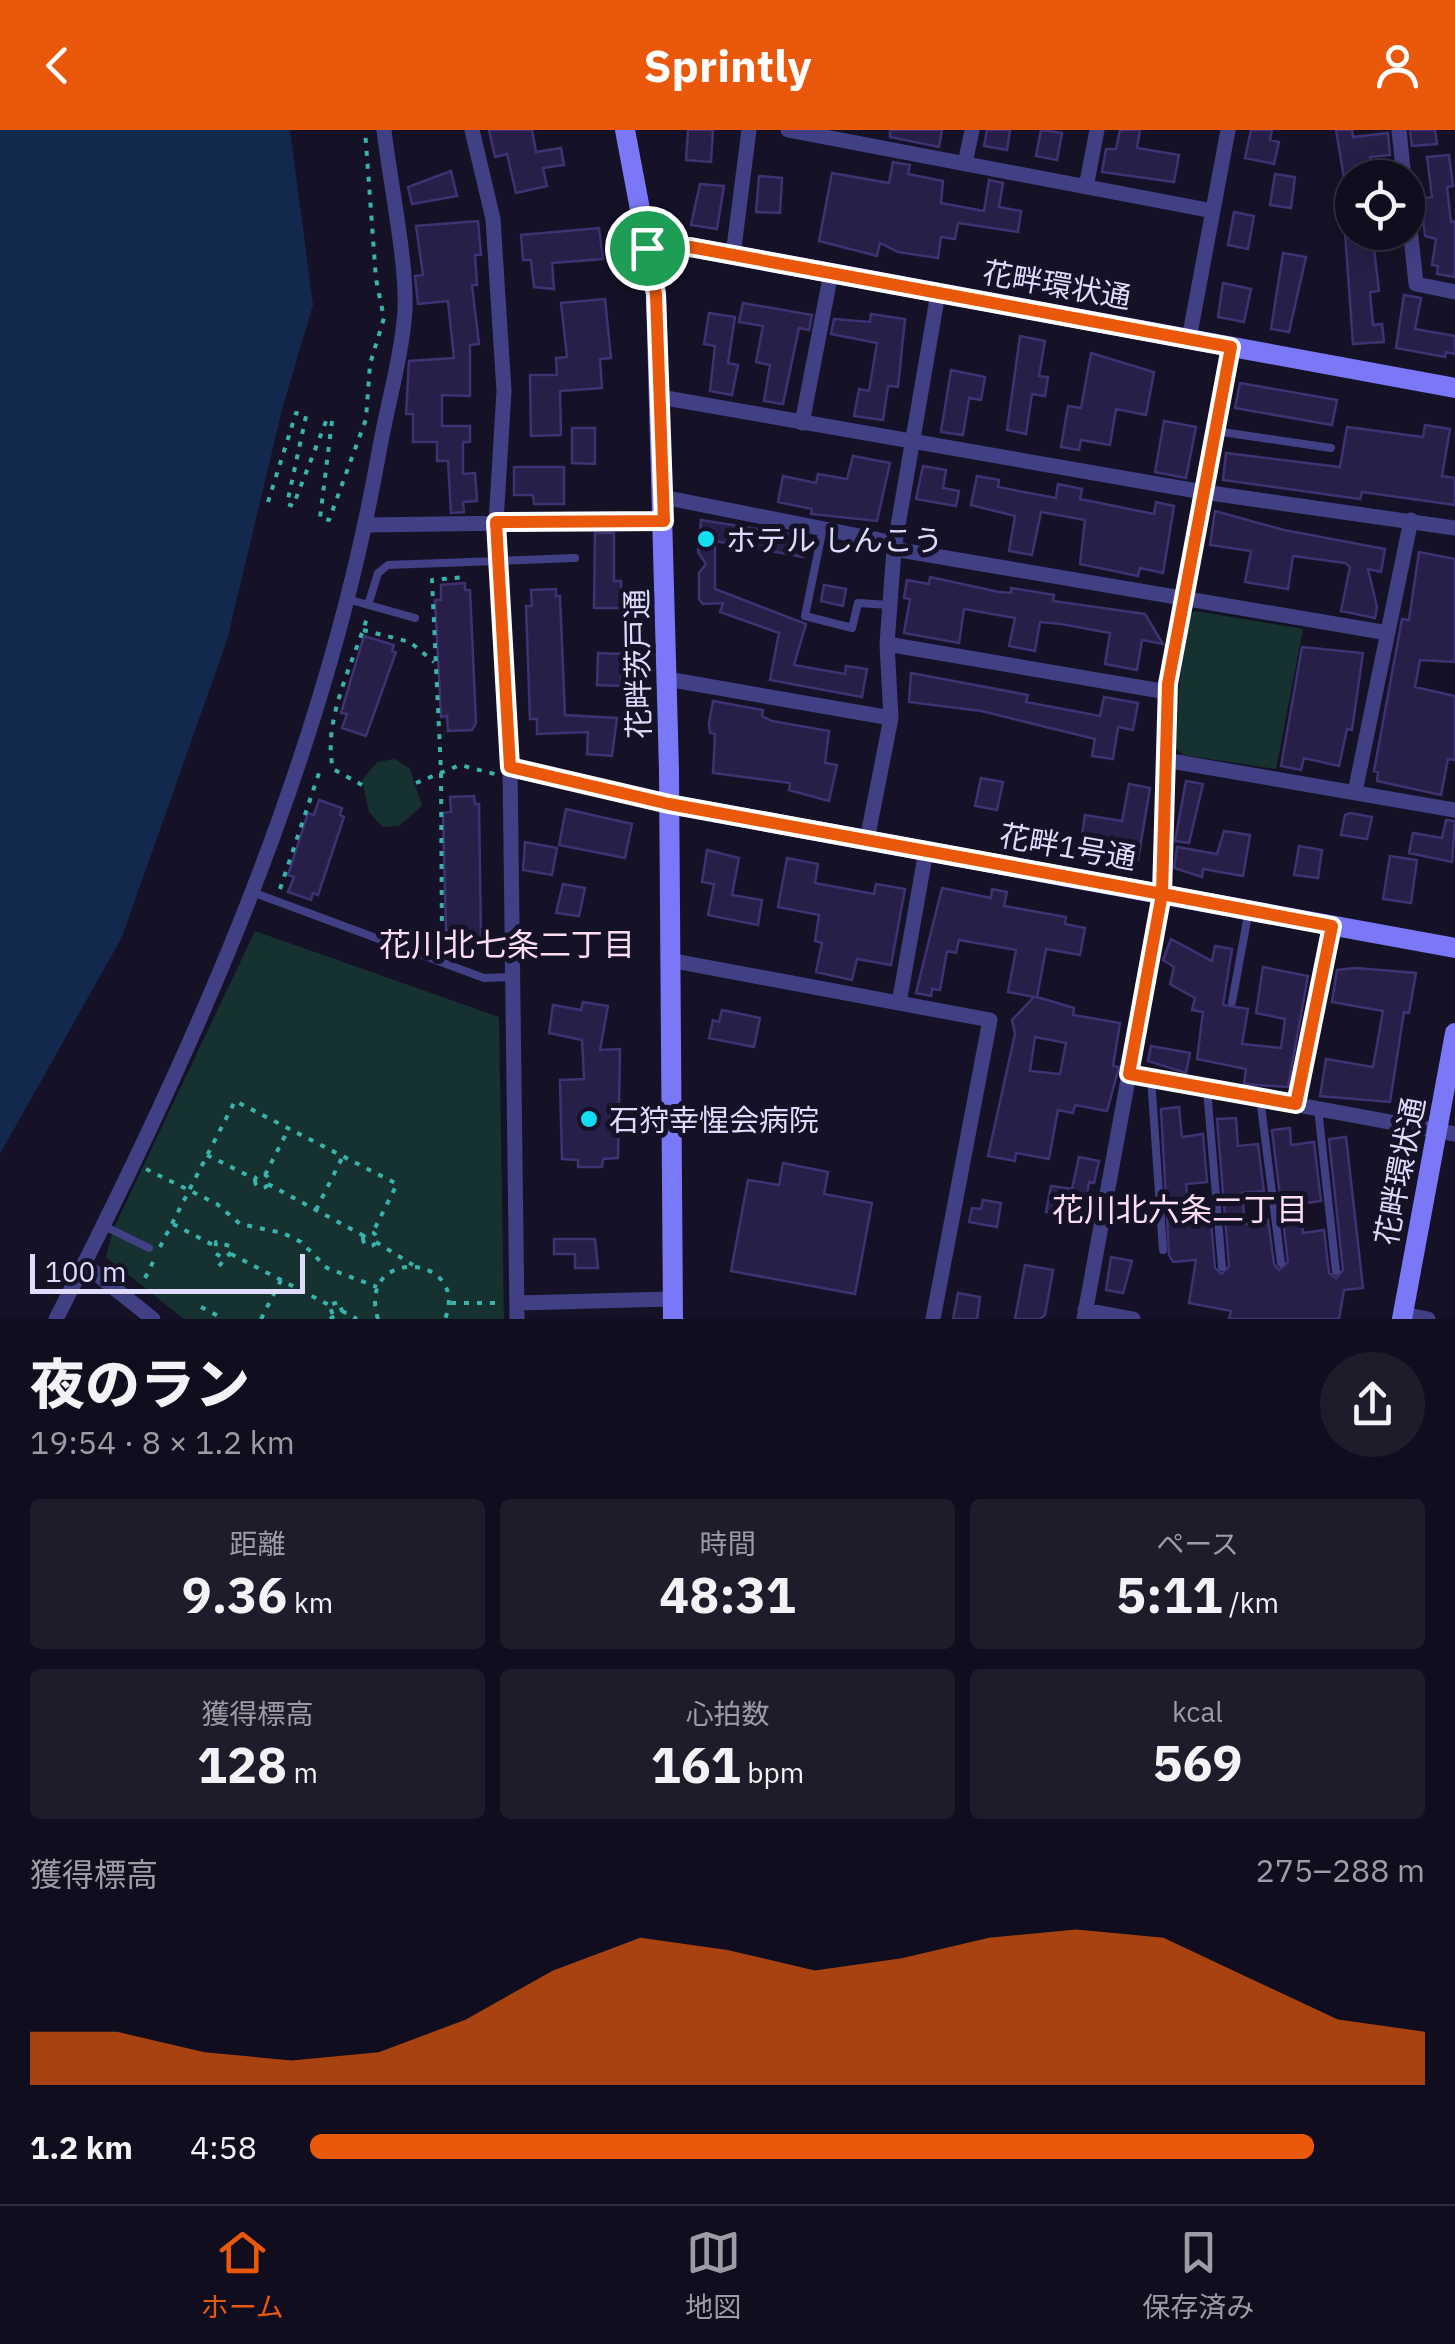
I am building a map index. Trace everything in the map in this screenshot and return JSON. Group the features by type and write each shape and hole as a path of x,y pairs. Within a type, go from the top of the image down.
{"street":[{"path":"56,1319 207,1006 314,719 348,599 366,525 405,310 384,130"},
{"path":"472,130 493,218 504,391 496,522 510,772 517,1311 673,1309"},
{"name":"花畔茨戸通","path":"625,130 656,294 667,680 673,1309"},
{"path":"733,255 749,130"},
{"path":"788,130 849,136 965,164 1212,211"},
{"path":"965,164 972,130"},
{"path":"1086,187 1097,130"},
{"path":"1188,339 1228,130"},
{"path":"1399,130 1402,160"},
{"name":"花畔環状通","path":"647,248 690,247 1455,388"},
{"path":"1412,250 1416,284 1455,292"},
{"path":"802,423 831,273"},
{"path":"867,840 891,718 887,644 895,546 938,293"},
{"path":"1133,1319 1084,1315 1162,894 1167,692 1231,347"},
{"path":"660,397 1203,492 1455,528"},
{"path":"663,497 895,546 1388,633"},
{"path":"1355,792 1411,520"},
{"path":"366,525 664,521"},
{"path":"887,644 1167,692"},
{"path":"667,680 891,718"},
{"path":"1166,760 1455,810"},
{"path":"510,772 669,804"},
{"name":"花畔1号通","path":"669,804 1455,948"},
{"path":"899,1003 926,851"},
{"path":"1296,1104 1332,926"},
{"path":"669,960 990,1020 933,1319"},
{"name":"花畔環状通","path":"1402,1316 1446,1132 1455,1033"},
{"path":"1129,1074 1446,1132"},
{"path":"84,1264 153,1319"},
{"path":"1402,1316 1428,1319"}],"lane":[{"path":"1215,431 1331,448"},
{"path":"823,528 805,616 852,628 858,602 890,605"},
{"path":"368,605 378,573 388,565 575,558"},
{"path":"348,599 415,618"},
{"path":"250,892 484,978 512,977"},
{"path":"1232,1002 1248,910"},
{"path":"1151,1078 1163,1250"},
{"path":"1207,1088 1222,1267"},
{"path":"1260,1098 1281,1262"},
{"path":"1318,1109 1336,1271"},
{"path":"104,1226 149,1248"}],"path":[{"path":"268,502 296,413 306,416 288,504 293,506 327,420 332,421 320,518 329,520 366,419 370,364 384,318 376,279 365,130"},
{"path":"442,952 441,772 432,580 469,576"},
{"path":"362,785 333,768 330,754 334,723 368,616"},
{"path":"363,630 410,642 435,663"},
{"path":"416,783 460,765 510,772"},
{"path":"268,887 280,891 322,767"},
{"path":"145,1278 235,1100 397,1184 373,1232 364,1236"},
{"path":"255,1179 265,1176 289,1128"},
{"path":"206,1154 255,1179 258,1187 268,1184"},
{"path":"316,1210 343,1156"},
{"path":"146,1168 216,1204 240,1224 283,1233 301,1242 327,1268 378,1286"},
{"path":"265,1176 268,1184 364,1236 366,1244 376,1242"},
{"path":"172,1223 213,1245 223,1258"},
{"path":"373,1232 376,1242 439,1277 449,1304 445,1319"},
{"path":"213,1245 221,1241 230,1246 232,1254 329,1305 339,1302 342,1311 358,1319"},
{"path":"219,1266 223,1258 232,1254"},
{"path":"378,1319 374,1303 378,1286 401,1266 413,1265"},
{"path":"261,1319 281,1280"},
{"path":"449,1304 517,1311"},
{"path":"329,1305 332,1317 342,1311"},
{"path":"201,1307 224,1319"}],"green space":[{"path":"1195,611 1303,629 1276,769 1183,755 1176,748 1179,686 1190,614"},
{"path":"395,759 410,769 422,806 399,826 383,827 369,812 362,780 377,762"},
{"path":"255,931 499,1017 504,1319 184,1319 106,1257 113,1230"}],"water":[{"path":"0,130 290,130 313,305 283,406 227,640 122,937 0,1154"}],"building":[{"path":"489,130 532,130 536,152 561,148 564,165 543,168 547,186 516,193 507,154 495,157"},
{"path":"688,130 713,130 711,162 686,160"},
{"path":"890,130 942,130 939,147 890,137"},
{"path":"987,130 1010,130 1007,150 984,146"},
{"path":"1041,130 1062,133 1057,160 1036,156"},
{"path":"1120,130 1140,130 1137,148 1179,155 1174,182 1102,172 1106,149 1116,149"},
{"path":"1251,130 1272,130 1270,140 1279,142 1274,164 1245,158"},
{"path":"1336,130 1352,130 1353,137 1388,133 1390,155 1341,160"},
{"path":"1410,130 1435,130 1437,144 1412,146"},
{"path":"1449,155 1453,186 1447,187 1451,222 1455,221 1455,277 1437,274 1438,266 1432,265 1436,239 1425,236 1425,198 1432,197 1427,157"},
{"path":"893,162 910,165 908,174 943,181 941,203 984,211 989,180 1003,183 999,207 1021,211 1018,232 958,223 955,239 941,237 938,258 898,252 880,243 877,256 819,241 832,173 889,183"},
{"path":"451,171 457,196 412,204 408,187"},
{"path":"1275,174 1295,177 1291,208 1270,205"},
{"path":"759,176 782,178 780,213 756,212"},
{"path":"700,184 724,186 717,229 691,225"},
{"path":"1234,212 1254,216 1248,249 1228,245"},
{"path":"478,221 481,255 475,255 477,285 472,285 479,344 470,345 470,396 442,395 442,426 470,426 470,442 463,442 463,474 475,473 477,501 463,502 464,512 451,513 448,461 437,461 437,442 413,442 413,414 406,414 409,361 454,358 448,301 418,304 415,276 423,275 416,226"},
{"path":"599,228 603,259 552,263 554,289 534,287 531,260 523,260 521,235"},
{"path":"1346,250 1374,250 1379,291 1370,292 1373,325 1382,324 1384,342 1353,344"},
{"path":"1283,253 1306,257 1289,332 1271,329"},
{"path":"1223,283 1251,289 1244,322 1218,317"},
{"path":"1404,295 1421,298 1415,329 1455,336 1455,354 1446,352 1445,357 1396,348"},
{"path":"605,299 611,358 600,359 602,388 560,391 561,435 531,436 530,375 557,375 556,358 567,357 561,303"},
{"path":"743,303 812,315 809,330 799,328 783,404 764,401 770,365 756,362 763,326 739,322"},
{"path":"709,313 735,317 728,363 738,365 732,395 710,391 715,346 704,344"},
{"path":"871,314 905,319 898,387 888,386 883,420 854,416 859,389 869,391 877,343 831,334 834,319 870,322"},
{"path":"1020,336 1045,341 1039,376 1048,377 1045,396 1032,394 1026,434 1007,430"},
{"path":"1091,353 1154,372 1146,415 1116,409 1110,445 1081,440 1079,450 1061,447 1068,406 1081,408"},
{"path":"951,370 985,377 981,400 969,398 963,435 941,432"},
{"path":"1240,383 1337,400 1332,425 1235,408"},
{"path":"1164,421 1196,427 1186,478 1155,472"},
{"path":"1425,425 1450,429 1442,476 1455,478 1455,505 1362,492 1360,499 1223,480 1226,453 1340,467 1347,427 1423,437"},
{"path":"572,428 595,428 595,464 572,463"},
{"path":"853,456 890,463 877,521 811,514 812,509 778,502 783,476 816,483 818,474 847,479"},
{"path":"923,466 946,470 943,488 959,491 956,506 916,499"},
{"path":"514,467 564,467 564,504 534,504 533,495 514,495"},
{"path":"977,476 999,480 998,487 1056,498 1058,484 1082,489 1080,499 1154,514 1156,502 1174,506 1163,573 1140,568 1138,576 1080,564 1085,520 1041,512 1032,555 1009,551 1015,516 971,505"},
{"path":"1215,511 1284,530 1385,549 1381,572 1368,569 1377,607 1375,618 1341,611 1350,567 1345,563 1293,556 1288,589 1245,582 1251,551 1210,545"},
{"path":"701,520 807,537 803,557 715,541 715,589 806,624 794,665 845,674 846,666 867,669 862,697 770,680 779,633 720,612 723,603 703,604 699,599 699,573 706,564 698,552"},
{"path":"595,533 614,533 614,581 621,581 622,608 594,608"},
{"path":"1419,552 1455,559 1455,662 1420,660 1415,687 1455,696 1455,760 1448,759 1441,795 1377,781 1378,772 1374,771 1402,619 1409,620"},
{"path":"930,577 999,592 1011,593 1011,588 1054,595 1053,601 1145,614 1163,644 1142,640 1137,670 1105,664 1110,633 1061,624 1040,622 1035,651 1009,646 1015,618 964,609 959,643 904,633 910,599 904,598 907,580 929,584"},
{"path":"465,583 465,590 470,590 476,723 472,730 448,731 447,716 441,717 435,600 441,600 441,585"},
{"path":"824,585 846,589 843,606 821,601"},
{"path":"556,589 556,596 560,596 565,715 617,718 612,756 587,754 588,732 537,734 537,719 530,719 526,606 532,606 531,590"},
{"path":"364,636 394,645 392,651 396,652 366,736 342,728 347,714 341,713"},
{"path":"1302,647 1363,653 1352,730 1347,729 1339,766 1304,758 1301,770 1281,766"},
{"path":"598,653 623,654 621,686 597,685"},
{"path":"911,673 1028,695 1026,702 1100,716 1104,697 1138,703 1133,730 1118,727 1113,759 1092,756 1095,739 981,711 909,702"},
{"path":"713,701 763,710 762,716 772,721 829,731 825,763 837,765 829,801 789,790 790,783 713,773 715,734 710,733 709,723"},
{"path":"981,778 1003,782 997,810 975,806"},
{"path":"1186,781 1203,784 1189,843 1175,841"},
{"path":"1129,784 1150,788 1138,860 1133,859 1132,863 1079,854 1085,815 1122,821"},
{"path":"474,796 475,804 479,804 481,938 477,938 478,945 453,946 452,930 446,930 443,813 451,812 450,797"},
{"path":"319,800 342,808 340,815 344,817 318,895 313,893 311,900 288,892 294,877 288,875 308,813 314,815"},
{"path":"566,809 632,824 625,858 559,845"},
{"path":"1345,815 1372,817 1367,839 1341,835"},
{"path":"1446,820 1455,821 1452,862 1409,853 1413,833 1442,838"},
{"path":"1224,831 1250,835 1243,876 1203,869 1202,877 1174,868 1177,847 1217,854"},
{"path":"525,842 557,848 552,875 523,870"},
{"path":"1299,846 1322,850 1318,878 1294,875"},
{"path":"707,850 739,858 732,895 762,900 758,925 708,915 714,884 702,882"},
{"path":"1390,856 1417,860 1411,903 1383,899"},
{"path":"787,858 818,864 815,883 874,894 876,884 905,889 891,965 857,959 852,980 816,972 822,943 815,941 819,915 778,907"},
{"path":"563,884 585,888 579,916 556,913"},
{"path":"942,888 991,898 992,889 1007,892 1004,906 1066,917 1065,924 1085,928 1080,955 1046,949 1037,997 1074,1008 1073,1015 1120,1023 1113,1066 1119,1067 1107,1111 1075,1105 1073,1113 1058,1110 1049,1159 1016,1153 1015,1161 988,1156 1015,1034 1012,1020 1034,997 1008,992 1016,950 959,940 956,953 947,951 940,990 932,989 931,996 916,993","holes":["1035,1037 1066,1043 1060,1074 1030,1071"]},
{"path":"1171,939 1212,961 1215,946 1232,949 1223,1005 1248,1009 1242,1044 1281,1048 1285,1019 1256,1013 1263,967 1308,976 1288,1087 1244,1084 1246,1069 1197,1059 1203,1012 1192,1010 1195,998 1170,984 1174,967 1163,960"},
{"path":"1337,970 1416,973 1409,1013 1404,1012 1390,1102 1320,1096 1326,1059 1373,1067 1383,1011 1332,1002"},
{"name":"石狩幸惺会病院","path":"583,1002 608,1006 600,1050 620,1049 618,1158 603,1159 602,1167 578,1167 578,1160 562,1159 560,1080 584,1079 582,1040 549,1033 553,1005 581,1010"},
{"path":"722,1010 760,1018 754,1047 709,1038 713,1020 719,1022"},
{"path":"1151,1046 1190,1053 1186,1073 1148,1061"},
{"path":"1179,1107 1182,1137 1203,1134 1207,1182 1186,1184 1189,1211 1210,1210 1215,1268 1222,1274 1229,1266 1217,1119 1236,1118 1238,1146 1258,1144 1264,1191 1242,1193 1245,1224 1268,1220 1274,1264 1279,1270 1288,1262 1272,1130 1290,1128 1291,1145 1314,1142 1321,1201 1299,1204 1303,1233 1324,1230 1329,1273 1336,1278 1343,1270 1329,1139 1346,1137 1363,1288 1344,1290 1339,1319 1229,1319 1231,1311 1189,1303 1196,1260 1173,1262 1169,1255 1161,1109"},
{"path":"1079,1157 1099,1161 1094,1183 1089,1182 1083,1219 1046,1212 1051,1186 1072,1189"},
{"path":"783,1163 828,1172 824,1194 872,1203 855,1294 731,1271 748,1180 779,1185"},
{"path":"983,1200 1001,1203 997,1227 969,1222 972,1208 981,1209"},
{"path":"554,1239 595,1239 598,1268 575,1268 575,1254 554,1254"},
{"path":"1111,1257 1132,1261 1123,1293 1106,1290"},
{"path":"1025,1265 1053,1270 1045,1315 1040,1319 1015,1319"},
{"path":"958,1293 980,1297 977,1319 953,1319"}],"place":[{"name":"ホテル しんこう","path":"706,539"},
{"name":"石狩幸惺会病院","path":"589,1119"}],"district":[{"name":"花川北七条二丁目","path":"507,944"},
{"name":"花川北六条二丁目","path":"1180,1209"}],"route":[{"path":"647,248 656,294 664,521 496,522 510,767 669,804 1162,894 1129,1074 1296,1104 1332,926 1162,894 1168,684 1231,347 690,247 647,248"}]}
